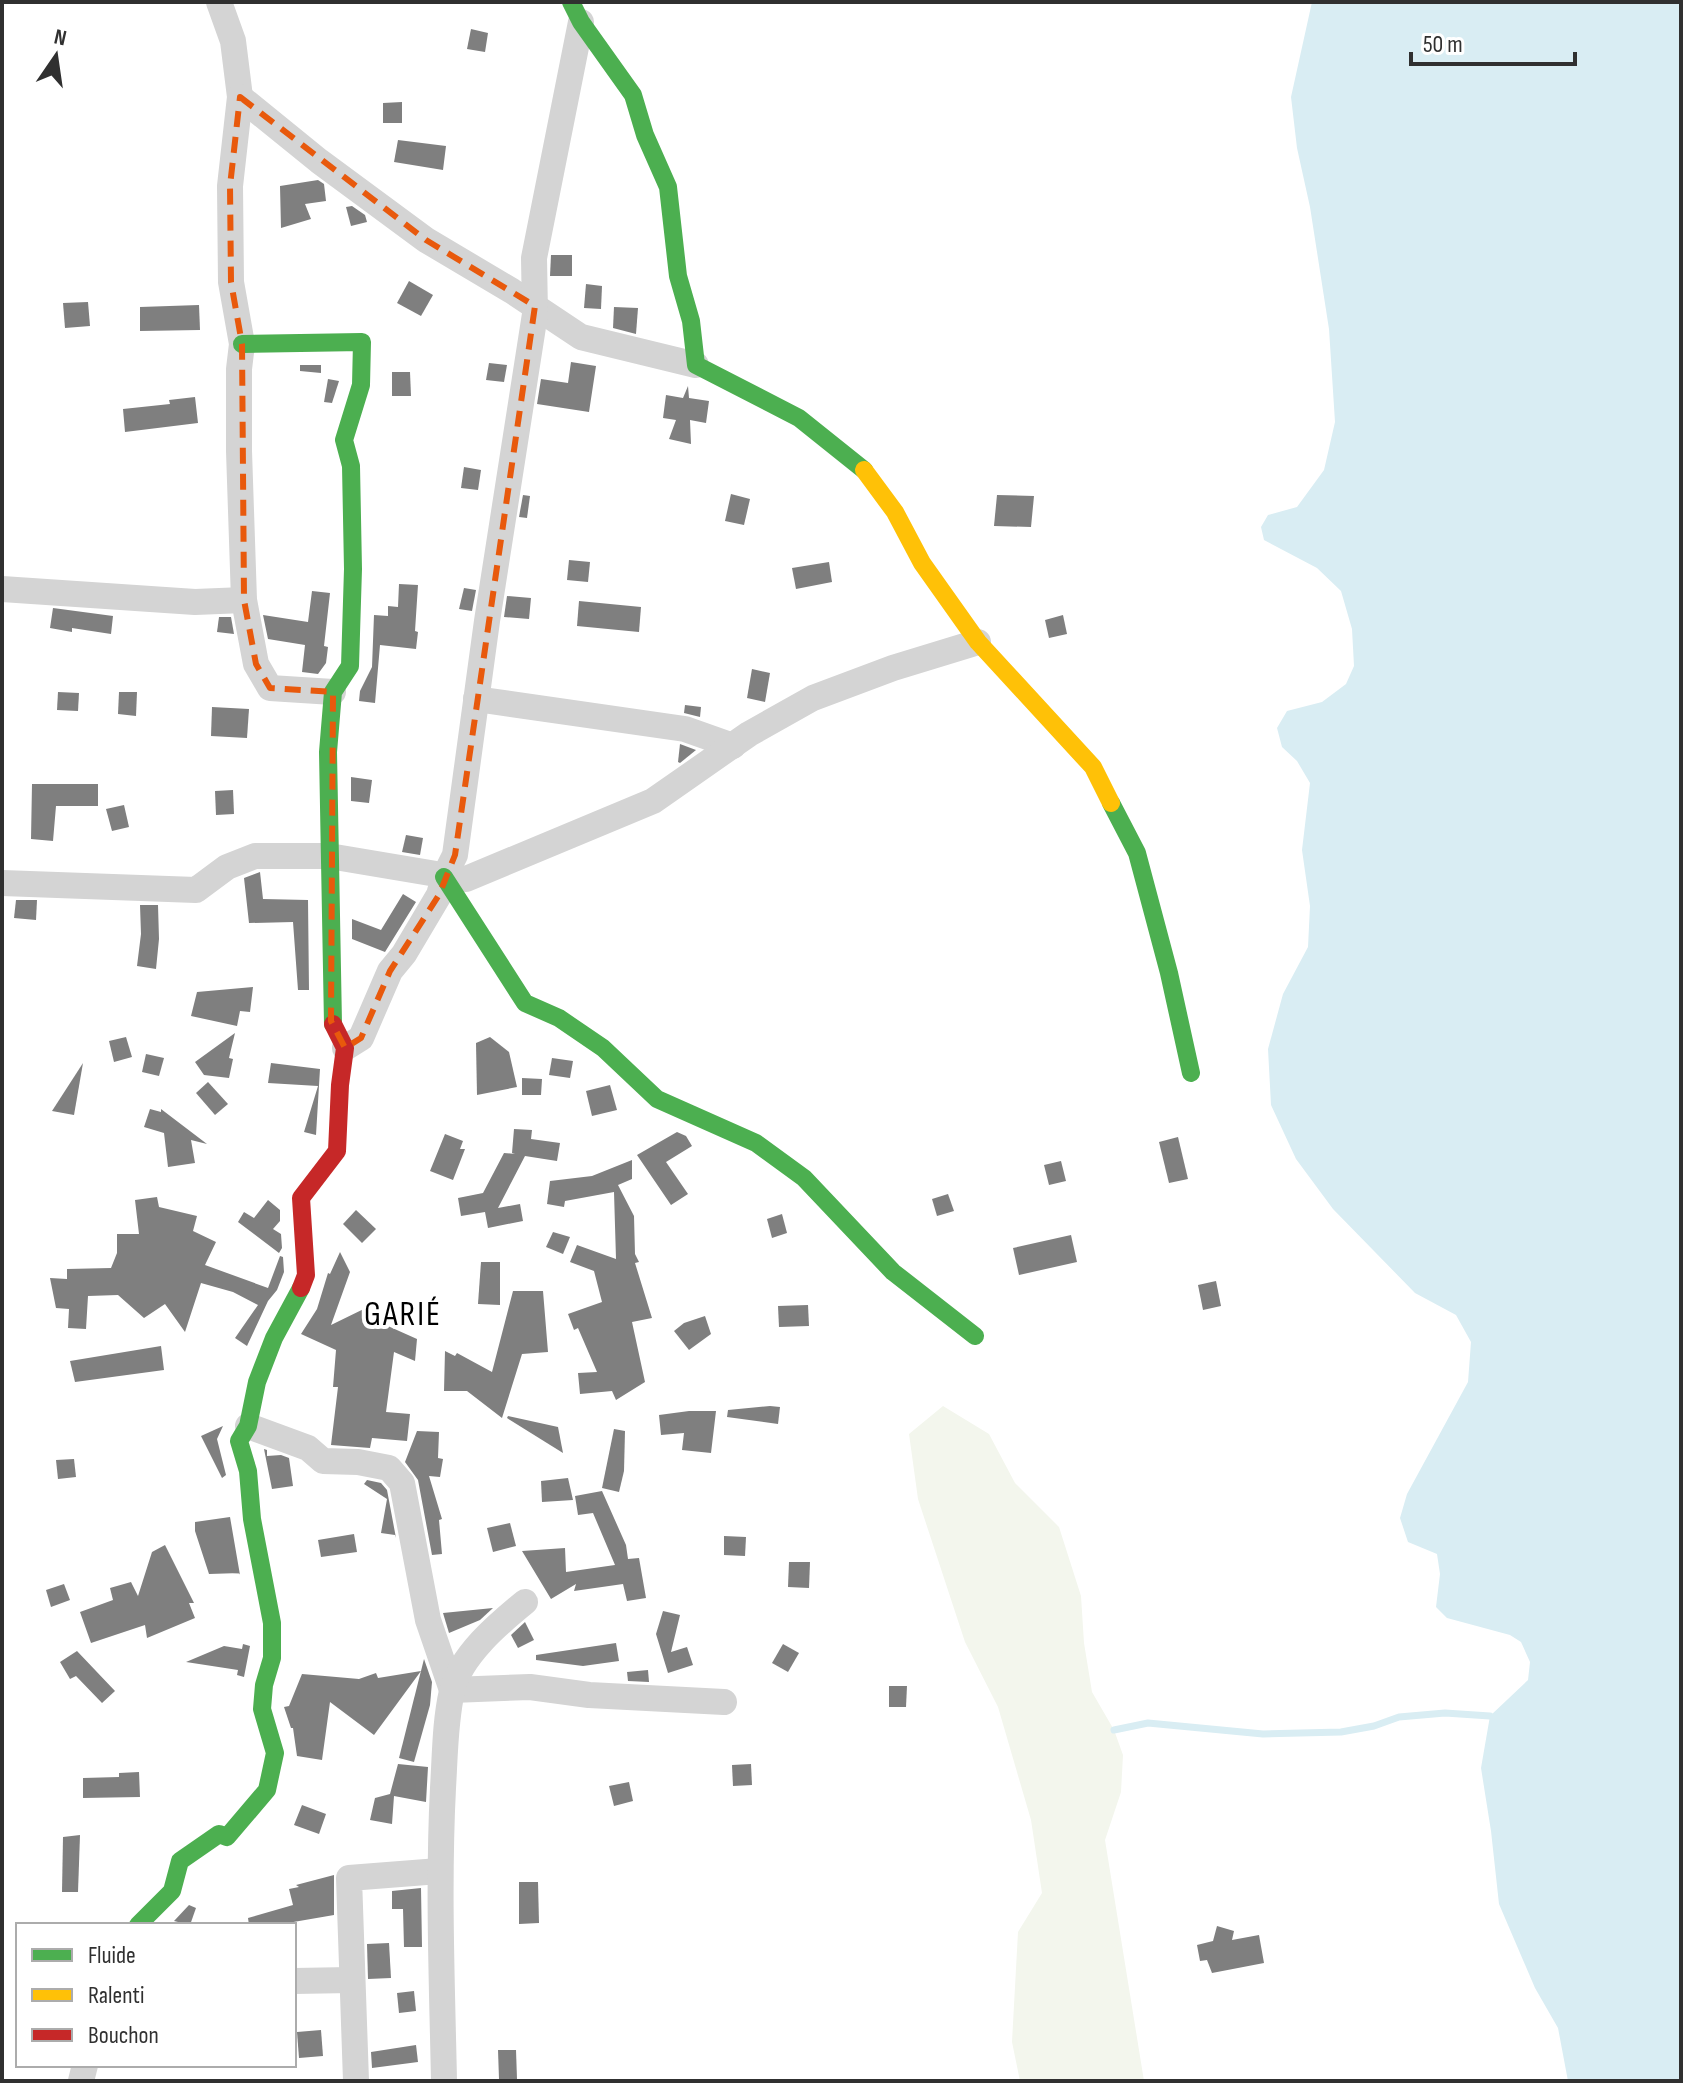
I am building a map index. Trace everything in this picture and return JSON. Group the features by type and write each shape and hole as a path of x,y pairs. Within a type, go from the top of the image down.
{"street":[{"path":"219,2 233,41 240,97 230,200 231,282 242,344 239,437 244,600 256,664 270,688 333,692"},
{"path":"345,1048 361,1038 390,971 404,954 439,895 455,855 535,306 534,258 576,12"},
{"path":"576,12 633,95 645,135 668,187 678,276 691,321 696,365"},
{"path":"240,97 319,161 426,240 581,337 696,365 799,418 861,466 895,512 922,563 978,642 1093,767 1137,853 1169,973 1191,1073"},
{"path":"140,1923 172,1891 180,1861 219,1834 227,1837 267,1790 275,1753 262,1709 264,1685 272,1658 272,1623 252,1519 248,1471 239,1441 248,1426 257,1382 274,1338 296,1301 306,1275 301,1198 337,1151 345,1048 331,1021 328,752 333,692 350,666 353,569 351,466 344,440 361,385 362,342 242,344"},
{"path":"2,589 195,602 244,600"},
{"path":"2,883 196,890 227,867 255,856 329,856 466,879 653,801 733,746 813,698 893,668 978,642"},
{"path":"476,699 685,729 733,746"},
{"path":"444,877 525,1003 559,1018 603,1048 657,1099 756,1143 804,1178 893,1272 975,1336"},
{"path":"248,1426 308,1448 323,1461 358,1462 389,1468 402,1483 428,1620 452,1690"},
{"path":"444,2081 439,1871 445,1749 452,1690 463,1667 479,1647 525,1602"},
{"path":"452,1690 530,1687 589,1695 724,1702"},
{"path":"356,2081 349,1878 439,1871"},
{"path":"296,1981 351,1980"}],"highlighted area":[{"path":"240,97 426,240 535,306 455,855 439,895 390,971 361,1038 345,1048 331,1021 333,692 270,688 256,664 244,600 242,344 231,282 230,186"}],"shaded area":[{"path":"1312,2 1681,2 1681,2081 1568,2081 1558,2028 1535,1988 1499,1904 1481,1768 1490,1716 1528,1680 1530,1662 1521,1642 1510,1635 1447,1618 1436,1607 1440,1574 1437,1554 1408,1542 1400,1518 1407,1494 1468,1382 1471,1342 1456,1315 1415,1293 1333,1209 1296,1159 1271,1105 1268,1049 1283,994 1308,947 1310,906 1302,850 1310,783 1297,761 1282,747 1277,728 1287,711 1322,702 1346,684 1354,666 1352,629 1341,591 1317,568 1264,540 1261,527 1268,515 1297,507 1324,470 1335,422 1329,329 1291,97"},
{"path":"943,1406 989,1434 1015,1483 1059,1527 1081,1596 1092,1692 1114,1730 1123,1755 1121,1792 1105,1840 1144,2081 1020,2081 1012,2042 1018,1932 1042,1893 1031,1820 998,1707 965,1642 918,1499 909,1434"}],"building":[{"path":"471,29 488,33 485,52 467,49"},
{"path":"402,102 402,123 383,123 383,103"},
{"path":"398,140 446,146 443,170 394,162"},
{"path":"318,180 324,184 326,201 305,204 311,219 281,228 280,186"},
{"path":"352,206 365,215 367,222 351,226 346,207"},
{"path":"551,255 572,255 572,276 550,276"},
{"path":"409,281 433,295 421,316 397,303"},
{"path":"586,284 602,286 601,309 584,308"},
{"path":"88,302 90,326 65,328 63,303"},
{"path":"199,305 200,330 140,331 140,307"},
{"path":"614,307 638,308 636,334 613,328"},
{"path":"571,362 596,366 589,412 537,404 541,379 568,383"},
{"path":"489,363 507,365 504,382 486,380"},
{"path":"300,365 321,365 321,373 300,371"},
{"path":"392,372 410,372 411,396 392,396"},
{"path":"328,379 339,381 332,403 324,402"},
{"path":"688,386 689,398 709,401 706,423 690,420 691,444 669,439 676,420 663,418 666,395 683,398"},
{"path":"195,397 198,423 125,432 123,409 170,404 169,400"},
{"path":"464,467 481,470 478,490 461,488"},
{"path":"731,494 750,499 744,525 725,521"},
{"path":"523,495 530,496 527,518 519,517"},
{"path":"997,495 1034,496 1031,527 994,526"},
{"path":"569,560 590,562 588,582 567,580"},
{"path":"829,562 832,582 796,589 792,568"},
{"path":"399,584 418,585 416,649 380,645 375,703 359,701 360,691 372,667 374,615 388,616 388,606 398,607"},
{"path":"464,588 476,590 472,611 459,609"},
{"path":"312,591 330,593 324,646 328,647 326,663 318,674 302,672 305,645 268,639 263,615 308,622"},
{"path":"507,596 531,598 529,619 504,617"},
{"path":"579,601 641,607 639,632 577,626"},
{"path":"53,608 113,616 111,634 50,628"},
{"path":"1063,615 1067,634 1049,638 1045,620"},
{"path":"219,617 231,617 234,634 217,632"},
{"path":"752,669 770,673 765,702 747,698"},
{"path":"58,692 79,693 78,711 57,710"},
{"path":"119,692 137,692 136,716 118,714"},
{"path":"685,705 701,707 700,717 684,713"},
{"path":"212,707 249,709 247,738 211,736"},
{"path":"680,744 696,750 680,763 678,762"},
{"path":"351,777 372,780 369,803 351,801"},
{"path":"32,784 98,784 98,806 56,806 53,841 31,839"},
{"path":"233,790 234,814 216,815 215,791"},
{"path":"124,805 129,827 112,831 106,809"},
{"path":"406,835 423,838 420,855 402,852"},
{"path":"260,872 263,899 308,900 309,990 298,990 293,922 249,923 244,878"},
{"path":"403,894 416,902 385,952 352,939 352,919 381,930"},
{"path":"16,900 37,900 36,920 14,918"},
{"path":"140,905 158,905 156,969 137,966 141,934"},
{"path":"253,987 250,1012 240,1011 237,1026 191,1016 197,992"},
{"path":"235,1033 229,1058 233,1059 229,1078 204,1075 195,1062"},
{"path":"126,1037 132,1057 114,1062 109,1041"},
{"path":"490,1037 509,1052 517,1087 477,1095 476,1043"},
{"path":"146,1054 164,1058 159,1076 142,1072"},
{"path":"552,1058 573,1061 570,1078 549,1075"},
{"path":"83,1063 74,1115 52,1111"},
{"path":"271,1063 320,1069 316,1135 304,1132 318,1086 268,1083"},
{"path":"522,1078 542,1079 541,1095 522,1095"},
{"path":"208,1082 228,1104 215,1115 196,1093"},
{"path":"610,1085 617,1110 592,1116 586,1091"},
{"path":"150,1109 161,1112 161,1109 207,1144 191,1140 195,1163 168,1167 164,1133 144,1127"},
{"path":"514,1129 532,1130 531,1139 560,1143 557,1161 525,1156 498,1208 520,1204 523,1221 488,1228 485,1212 461,1216 458,1198 483,1193 504,1153 515,1154 512,1153"},
{"path":"677,1132 686,1136 692,1146 666,1162 688,1194 671,1205 637,1155"},
{"path":"445,1134 463,1141 460,1149 465,1149 453,1180 430,1171"},
{"path":"1178,1137 1188,1179 1169,1183 1159,1142"},
{"path":"632,1160 632,1179 618,1185 634,1216 635,1254 639,1262 635,1263 652,1318 632,1322 645,1382 616,1400 612,1391 580,1394 578,1373 597,1372 578,1328 574,1330 568,1314 602,1302 594,1271 570,1262 577,1245 616,1259 614,1192 565,1201 564,1207 547,1204 550,1181 592,1176"},
{"path":"1061,1161 1066,1181 1049,1185 1044,1165"},
{"path":"948,1194 954,1211 937,1216 932,1199"},
{"path":"157,1197 159,1207 197,1216 193,1231 216,1242 205,1265 268,1288 280,1256 283,1257 284,1272 277,1290 268,1301 247,1346 235,1338 258,1305 233,1292 201,1283 185,1332 165,1304 144,1318 118,1295 88,1296 86,1329 68,1328 69,1309 56,1308 50,1278 67,1279 67,1269 111,1268 117,1253 117,1234 139,1234 135,1200"},
{"path":"268,1200 280,1210 280,1221 273,1229 281,1234 282,1248 279,1253 238,1222 244,1212 254,1218"},
{"path":"356,1210 376,1229 362,1243 343,1224"},
{"path":"782,1214 787,1233 772,1238 767,1219"},
{"path":"553,1232 570,1237 563,1254 546,1247"},
{"path":"1071,1235 1077,1262 1019,1275 1013,1248"},
{"path":"340,1252 350,1272 331,1325 376,1303 370,1318 417,1339 415,1361 394,1352 386,1412 410,1414 407,1441 372,1438 370,1448 331,1445 338,1387 333,1387 336,1350 301,1334 317,1309 328,1273"},
{"path":"481,1262 500,1262 500,1305 478,1304"},
{"path":"1216,1281 1221,1306 1203,1310 1198,1285"},
{"path":"513,1291 543,1291 548,1352 522,1354 502,1418 467,1391 444,1391 445,1351 455,1356 457,1353 492,1372"},
{"path":"808,1305 809,1326 779,1327 778,1306"},
{"path":"705,1316 711,1334 689,1350 674,1331 684,1323"},
{"path":"161,1346 164,1370 75,1382 70,1361"},
{"path":"780,1407 778,1424 727,1417 728,1410"},
{"path":"716,1411 711,1453 682,1450 684,1433 661,1435 659,1415"},
{"path":"507,1418 558,1427 563,1453"},
{"path":"223,1426 217,1439 226,1475 222,1478 201,1436"},
{"path":"614,1429 625,1431 624,1471 619,1492 602,1488"},
{"path":"417,1431 439,1432 438,1458 443,1459 440,1477 429,1476 442,1519 439,1520 442,1554 432,1555 418,1480 405,1462"},
{"path":"264,1449 267,1456 289,1458 293,1486 272,1489"},
{"path":"74,1459 76,1477 58,1479 56,1460"},
{"path":"568,1478 573,1500 542,1502 541,1481"},
{"path":"367,1480 381,1483 387,1490 396,1538 395,1535 381,1533 387,1499 364,1484"},
{"path":"602,1491 626,1545 628,1559 639,1558 646,1598 627,1601 623,1584 574,1591 576,1584 551,1599 522,1551 565,1548 566,1572 615,1565 593,1513 578,1515 575,1496"},
{"path":"230,1517 240,1573 209,1574 195,1522"},
{"path":"510,1523 516,1546 493,1552 487,1528"},
{"path":"354,1534 357,1552 321,1557 318,1540"},
{"path":"724,1536 746,1537 745,1556 724,1555"},
{"path":"165,1545 194,1603 189,1603 195,1618 147,1638 145,1625 91,1643 80,1612 113,1600 110,1588 131,1582 138,1596 152,1552"},
{"path":"789,1562 810,1562 809,1588 788,1587"},
{"path":"64,1584 70,1600 51,1607 46,1590"},
{"path":"493,1608 480,1620 449,1633 443,1613"},
{"path":"663,1611 680,1615 671,1652 687,1647 693,1665 668,1673 656,1634"},
{"path":"525,1622 534,1640 518,1648 511,1635"},
{"path":"616,1643 619,1661 583,1666 536,1660 536,1655"},
{"path":"243,1644 250,1646 244,1677 237,1675 238,1670 186,1662 224,1646 242,1649"},
{"path":"783,1644 799,1653 788,1672 772,1663"},
{"path":"77,1651 115,1691 102,1703 76,1676 70,1679 60,1662"},
{"path":"424,1659 432,1682 430,1705 414,1762 399,1758"},
{"path":"648,1670 649,1682 628,1681 627,1672"},
{"path":"421,1671 374,1735 330,1702 322,1760 297,1756 293,1728 284,1707 289,1706 302,1674 359,1679 376,1673 378,1678"},
{"path":"889,1686 907,1686 906,1707 889,1707"},
{"path":"398,1764 428,1767 426,1802 394,1796 392,1824 370,1820 375,1798 390,1794"},
{"path":"751,1764 752,1785 733,1786 732,1765"},
{"path":"139,1772 140,1797 83,1798 83,1778 119,1777 119,1773"},
{"path":"629,1782 633,1801 614,1806 609,1786"},
{"path":"302,1805 326,1814 319,1834 294,1825"},
{"path":"80,1835 78,1892 62,1892 63,1837"},
{"path":"334,1875 334,1915 288,1923 249,1923 248,1918 293,1905 289,1889 299,1887 296,1885"},
{"path":"519,1882 538,1882 539,1923 519,1924"},
{"path":"421,1888 422,1947 404,1947 403,1909 392,1909 392,1891"},
{"path":"189,1905 196,1908 191,1923 174,1921"},
{"path":"1217,1926 1234,1931 1232,1940 1259,1935 1264,1963 1212,1973 1207,1960 1200,1961 1197,1945 1213,1941"},
{"path":"389,1943 391,1978 368,1979 367,1944"},
{"path":"414,1991 416,2011 399,2013 397,1993"},
{"path":"321,2030 323,2056 299,2058 297,2032"},
{"path":"416,2045 418,2062 372,2068 371,2052"},
{"path":"498,2050 516,2050 517,2079 499,2079"}],"waterway":[{"path":"1114,1730 1148,1723 1263,1734 1341,1732 1374,1726 1399,1717 1445,1713 1490,1716"}],"traffic: fast":[{"path":"571,2 581,22 633,95 645,135 668,187 678,276 691,321 696,365 799,418 864,470"},
{"path":"242,344 362,342 361,385 344,440 351,466 353,569 350,666 333,692 328,752 333,1024"},
{"path":"1111,803 1137,853 1169,973 1191,1073"},
{"path":"444,877 525,1003 559,1018 603,1048 657,1099 756,1143 804,1178 893,1272 975,1336"},
{"path":"140,1923 172,1891 180,1861 219,1834 227,1837 267,1790 275,1753 262,1709 264,1685 272,1658 272,1623 252,1519 248,1471 239,1441 248,1426 257,1382 274,1338 301,1288"}],"traffic: slow":[{"path":"864,470 895,512 922,563 978,642 1093,767 1111,803"}],"traffic: jam":[{"path":"301,1288 306,1275 301,1198 337,1151 345,1048 333,1024"}],"district":[{"name":"GARIÉ","path":"403,1314"}]}
